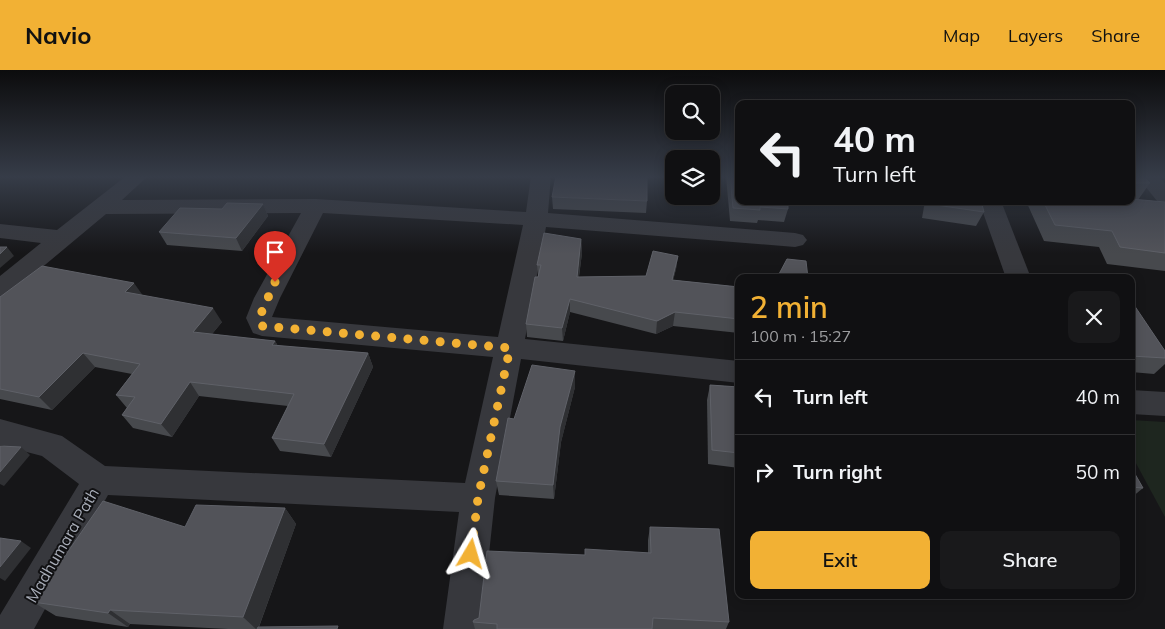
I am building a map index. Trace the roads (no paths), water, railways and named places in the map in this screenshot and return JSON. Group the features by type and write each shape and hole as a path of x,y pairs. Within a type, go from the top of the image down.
{"street":[{"path":"0,289 107,202"},
{"path":"462,629 478,498 510,348 538,202"},
{"path":"992,205 1018,274"},
{"path":"101,207 316,206 536,219 795,240"},
{"path":"316,206 267,298 259,318 262,326 510,348 735,372"},
{"path":"0,232 62,238"},
{"path":"1135,402 1165,404"},
{"name":"Madhumara Path","path":"0,432 51,445 99,480 14,629"},
{"path":"99,480 478,498"}]}
